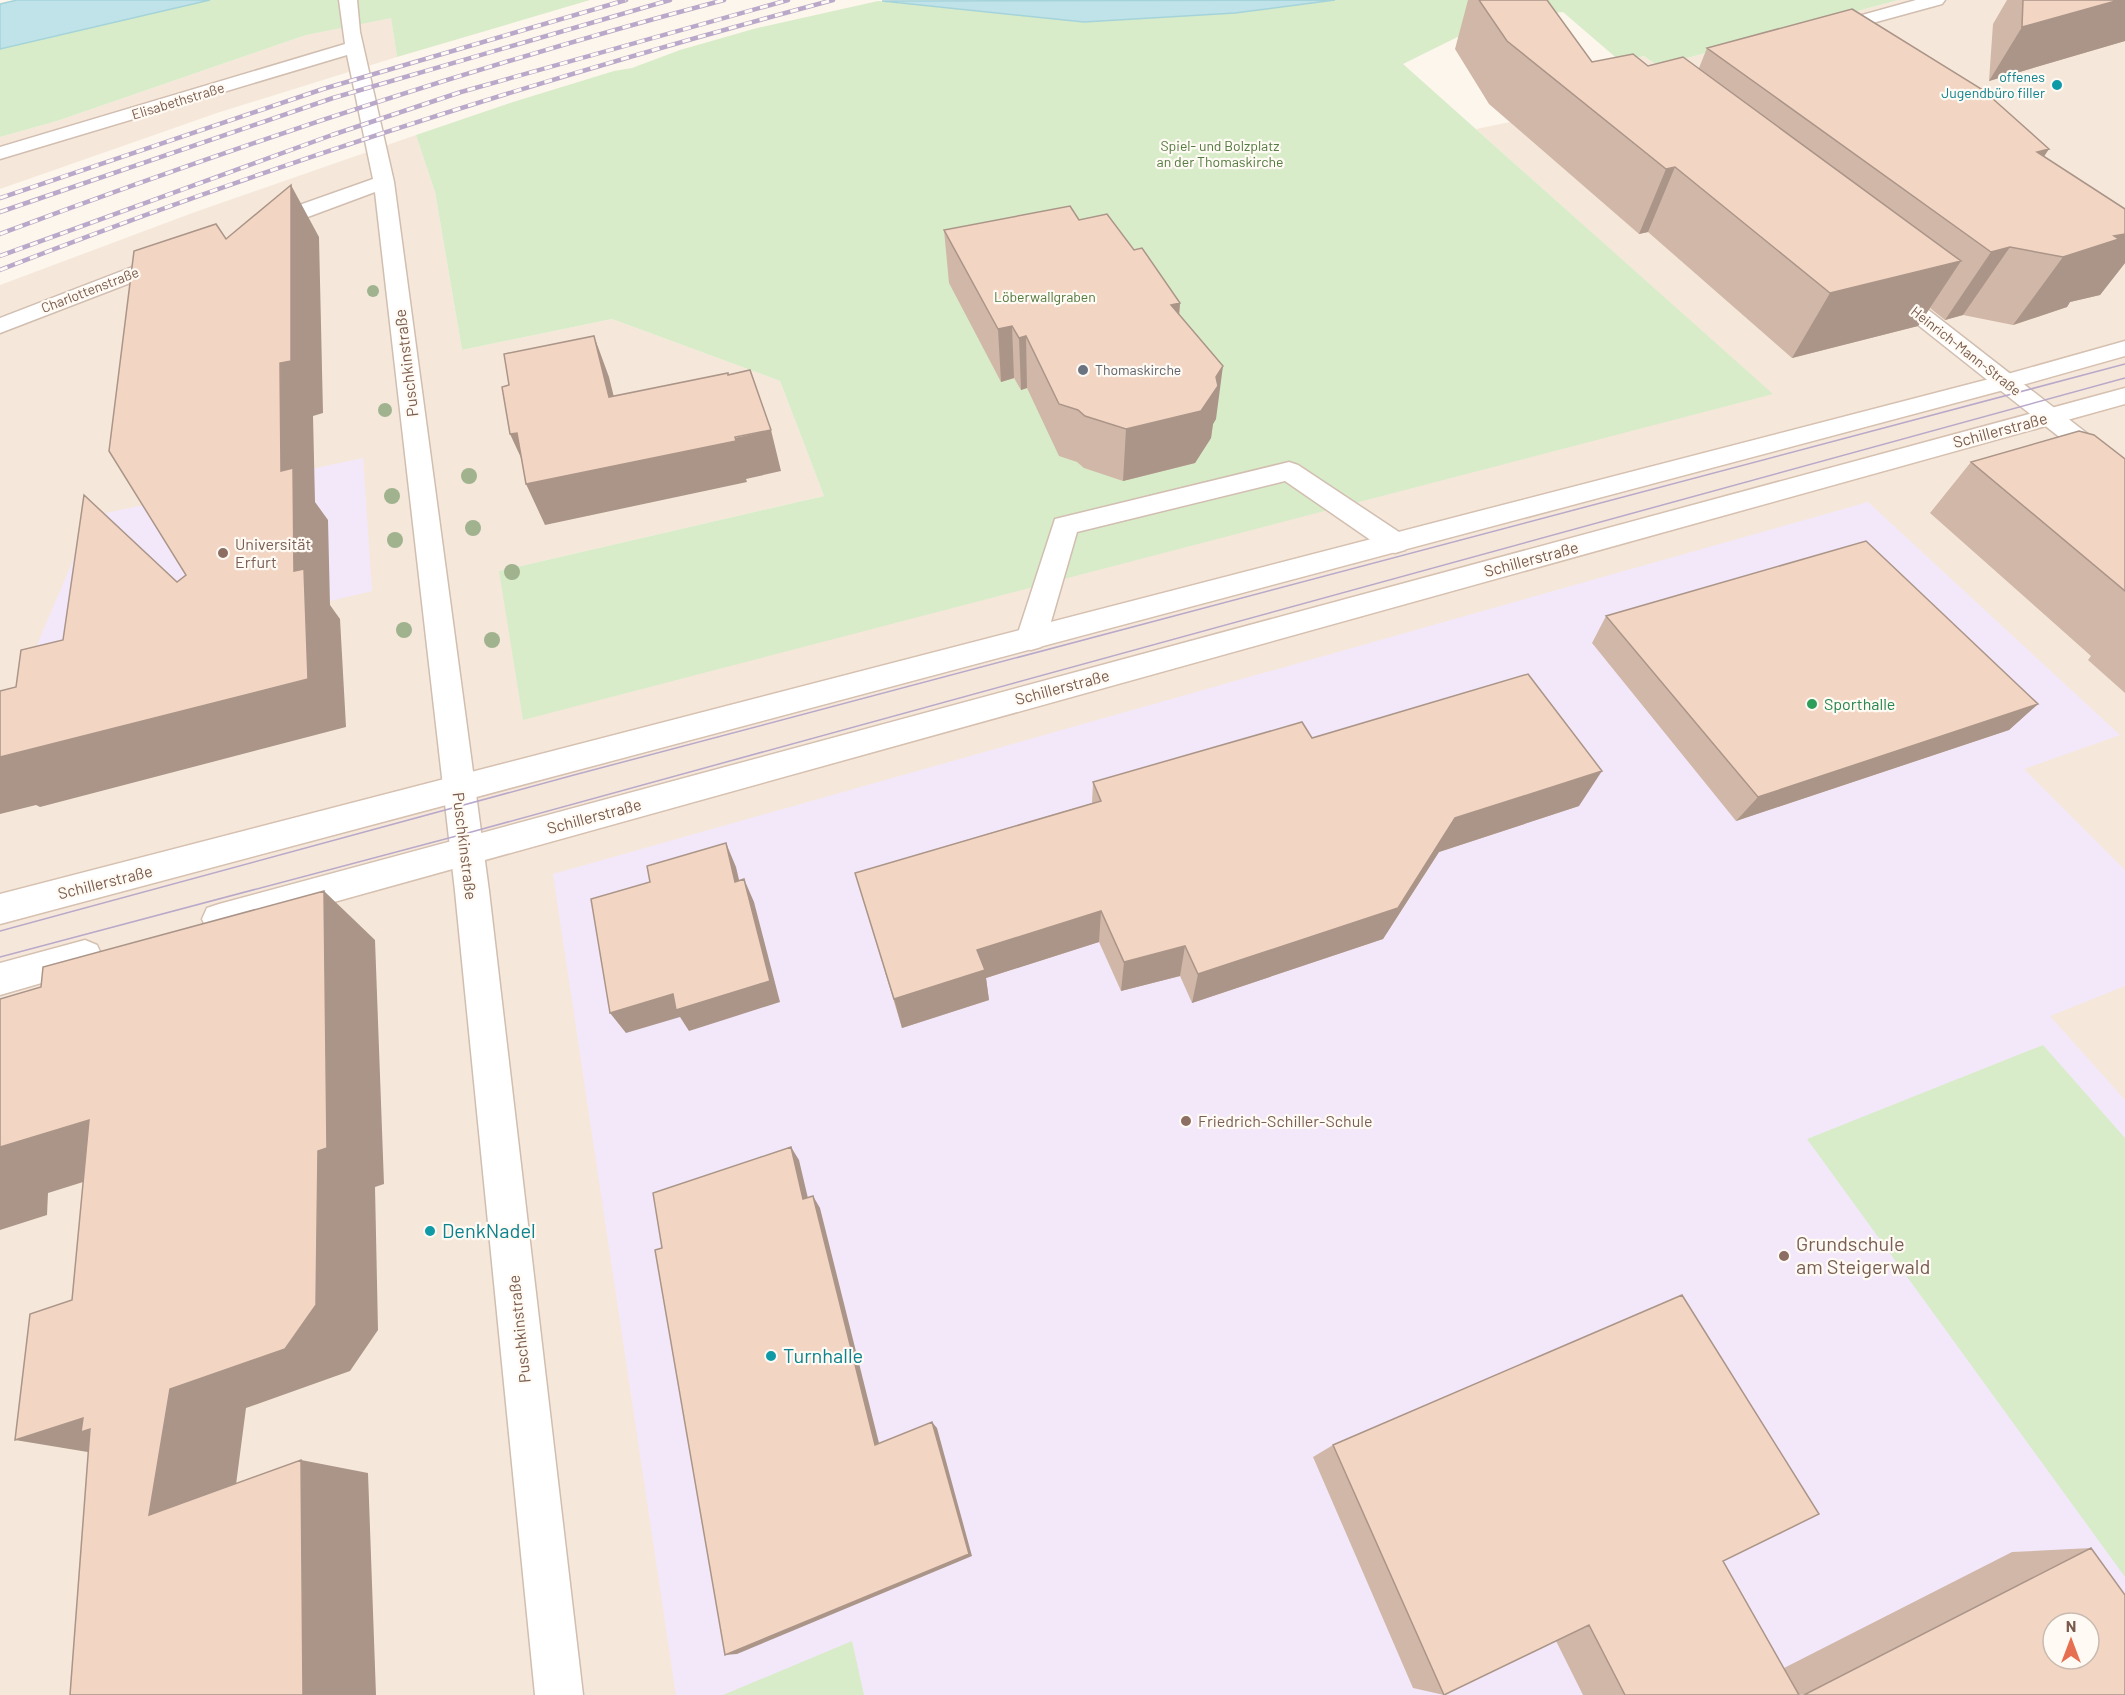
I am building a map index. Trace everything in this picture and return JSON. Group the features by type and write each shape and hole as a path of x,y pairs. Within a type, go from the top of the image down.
{"main road":[{"name":"Puschkinstraße","path":"348,0 351,32 384,182 466,852 558,1695"},
{"path":"1813,34 1936,0"},
{"name":"Elisabethstraße","path":"0,153 355,47"},
{"path":"241,234 384,182"},
{"name":"Charlottenstraße","path":"0,326 196,250"},
{"name":"Heinrich-Mann-Straße","path":"1872,278 2125,476"},
{"name":"Schillerstraße","path":"0,909 2006,382 2125,348"},
{"name":"Schillerstraße","path":"184,929 2058,423 2125,396"},
{"path":"1031,639 1065,526 1290,471 1395,543"},
{"path":"0,980 115,948"}],"shaded area":[{"path":"1898,0 2125,0 2125,1695 0,1695 0,285 195,212 416,135 435,192 462,350 612,319 780,381 824,496 499,571 1772,394 1476,129 1603,103 1621,62 1644,56 1658,66"},
{"path":"391,17 397,57 217,113 0,189 0,137 57,121 306,35"},
{"name":"Universität Erfurt","path":"363,458 372,591 25,673 92,516"},
{"name":"Friedrich-Schiller-Schule","path":"1868,502 2120,735 2024,769 2125,870 2125,986 2050,1016 2125,1100 2125,1695 676,1695 553,874"}],"green space":[{"path":"210,0 590,0 397,57 391,18 306,35 57,121 0,137 0,49"},
{"name":"Löberwallgraben","path":"1335,0 1898,0 1658,66 1644,56 1621,62 1563,12 1494,19 1403,64 1773,394 523,720 499,571 824,496 780,381 612,319 462,350 435,192 416,135 513,102 614,71 632,68 680,50 757,28 878,1 1084,22 1235,13"},
{"path":"2043,1045 2125,1138 2125,1577 1807,1139"},
{"path":"852,1641 864,1695 723,1695"}],"water":[{"path":"17,0 210,0 0,49 0,4"},
{"path":"1335,0 1235,13 1084,22 882,1"}],"building":[{"path":"1479,0 1547,0 1592,62 1633,54 1648,66 1683,57 1961,261 1830,293 1675,167 1666,169 1507,41"},
{"path":"2023,0 2119,0 2022,27"},
{"path":"1852,9 1983,90 2049,149 2037,152 2125,209 2125,234 2114,236 2119,239 2063,257 2010,247 1991,252 1707,48"},
{"path":"291,185 291,361 280,363 281,471 293,468 294,571 304,569 308,679 0,757 0,691 16,687 21,650 63,640 84,495 177,582 186,575 109,451 134,251 216,224 226,239"},
{"name":"Thomaskirche","path":"1070,206 1079,220 1107,214 1134,250 1142,248 1180,303 1171,305 1223,366 1216,377 1218,386 1201,411 1126,429 1085,416 1078,410 1059,404 1026,336 1019,338 1012,326 998,329 944,230"},
{"path":"594,336 609,397 750,370 771,430 735,437 736,441 526,484 517,433 510,434 502,387 509,385 504,354"},
{"path":"2079,431 2094,435 2125,459 2125,591 1971,462"},
{"name":"Sporthalle","path":"1866,541 2038,704 1758,797 1606,616"},
{"path":"1528,674 1602,771 1455,818 1398,908 1198,974 1185,946 1124,962 1101,911 977,950 985,970 894,999 855,873 1101,801 1093,782 1302,722 1312,738"},
{"path":"726,843 735,882 744,879 770,981 676,1010 673,994 610,1013 591,899 650,882 647,866"},
{"path":"324,891 327,1148 318,1151 316,1305 285,1349 170,1389 149,1515 301,1460 303,1695 70,1695 90,1429 81,1432 83,1418 15,1440 30,1314 72,1300 89,1120 0,1147 0,999 41,987 43,967"},
{"path":"791,1147 803,1199 813,1196 875,1445 932,1422 969,1554 725,1655 655,1250 662,1248 653,1193"},
{"path":"1682,1295 1819,1514 1723,1561 1799,1695 1625,1695 1589,1625 1444,1695 1333,1445"},
{"path":"2091,1548 2125,1595 2125,1695 1804,1695"}],"tram line":[{"path":"0,931 574,775 2125,364"},
{"path":"0,957 464,834 2125,378"}],"railway":[{"path":"0,198 323,89 626,0"},
{"path":"0,212 333,98 670,0"},
{"path":"0,234 179,169 359,108 541,51 724,0"},
{"path":"0,256 332,135 461,92 788,0"},
{"path":"0,270 206,193 413,123 622,59 833,0"}],"place":[{"name":"offenes Jugendbüro filler","path":"2057,85"},
{"name":"Thomaskirche","path":"1083,370"},
{"name":"Universität Erfurt","path":"223,553"},
{"name":"Sporthalle","path":"1812,704"},
{"name":"Friedrich-Schiller-Schule","path":"1186,1121"},
{"name":"DenkNadel","path":"430,1231"},
{"name":"Grundschule am Steigerwald","path":"1784,1256"},
{"name":"Turnhalle","path":"771,1356"}],"park label":[{"name":"Spiel- und Bolzplatz an der Thomaskirche","path":"1220,154"}]}
